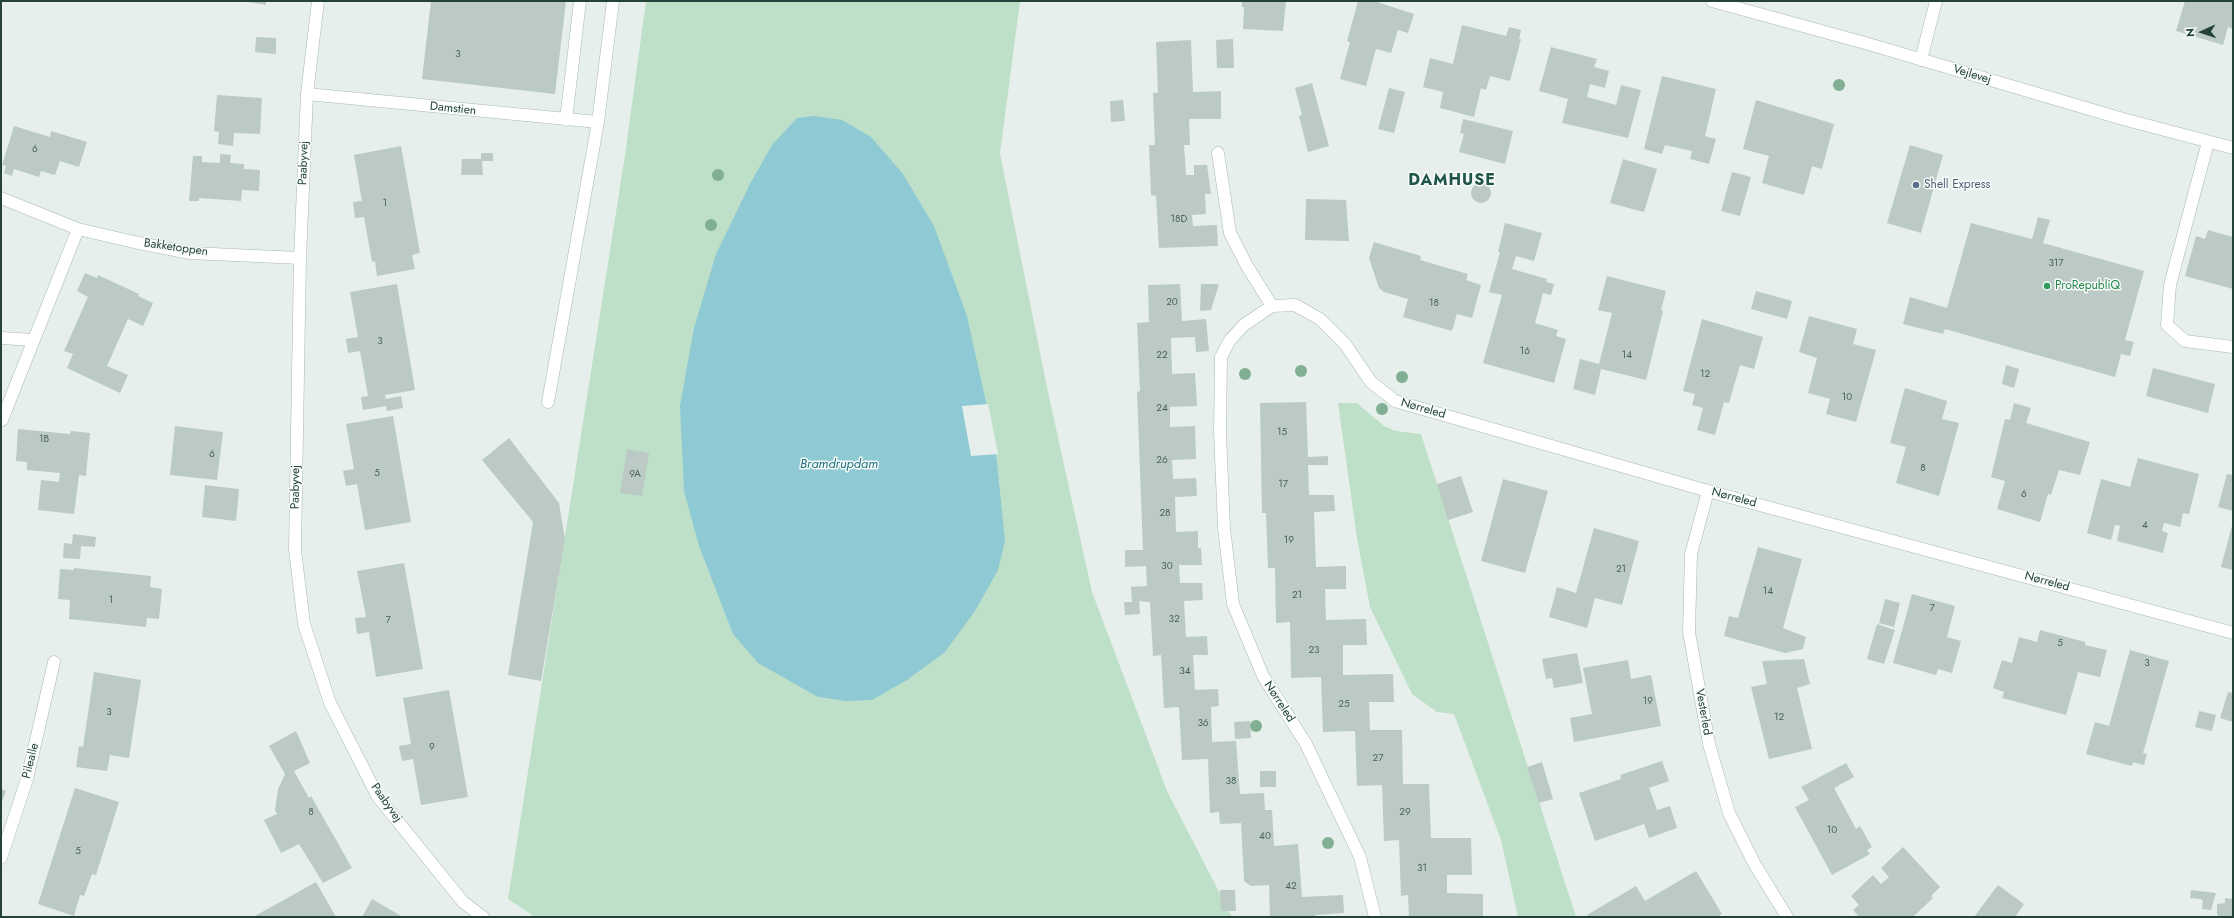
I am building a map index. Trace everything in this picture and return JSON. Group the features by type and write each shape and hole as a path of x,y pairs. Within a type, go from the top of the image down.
{"street":[{"name":"Paabyvej","path":"318,1 307,94 300,258 295,550 304,624 330,703 378,796 463,902 483,917"},
{"path":"566,120 580,1"},
{"path":"548,402 598,122 613,1"},
{"name":"Vejlevej","path":"1712,1 1922,60 2122,119 2233,148"},
{"path":"1922,60 1936,1"},
{"name":"Damstien","path":"307,94 598,122"},
{"path":"2208,142 2170,286 2167,325 2184,342 2233,347"},
{"path":"1218,153 1230,233 1247,266 1272,306"},
{"name":"Bakketoppen","path":"1,198 78,229 190,253 300,258"},
{"path":"2,420 78,229"},
{"name":"Nørreled","path":"1375,917 1360,857 1306,744 1263,676 1233,604 1224,528 1220,432 1221,357 1230,340 1244,325 1272,306 1295,305 1320,319 1345,344 1371,382 1395,401 1708,491 2233,633"},
{"path":"1,338 34,340"},
{"name":"Vesterled","path":"1708,491 1691,554 1689,632 1709,744 1729,813 1754,863 1787,917"},
{"name":"Pilealle","path":"1,858 27,779 54,662"}],"green space":[{"path":"646,1 1020,1 1000,154 1048,392 1092,592 1167,791 1232,917 535,917 508,899 625,155"},
{"path":"1338,403 1357,403 1384,426 1396,431 1421,434 1576,917 1518,917 1501,840 1454,714 1437,712 1412,694 1370,607 1357,538"}],"water":[{"name":"Bramdrupdam","path":"814,116 842,120 871,137 903,174 934,226 967,316 995,443 1005,541 998,570 975,611 945,652 907,680 872,700 846,701 818,697 758,663 733,634 699,546 684,491 680,406 694,328 716,254 751,182 772,145 797,118"}],"pier":[{"path":"988,404 998,454 971,456 962,406"}],"building":[{"path":"242,1 266,1 266,5"},
{"path":"431,1 566,1 555,94 422,79"},
{"path":"1242,1 1286,1 1283,31 1243,29 1244,7 1242,7"},
{"path":"1358,1 1374,1 1414,14 1408,33 1398,30 1391,53 1376,49 1366,86 1340,79 1350,42 1347,41"},
{"path":"2185,1 2233,1 2233,29 2228,27 2223,45 2176,31"},
{"path":"1462,25 1506,36 1509,27 1521,30 1519,39 1521,39 1510,81 1490,76 1486,90 1481,88 1474,117 1440,108 1443,92 1423,87 1430,58 1453,64"},
{"path":"256,37 276,38 276,54 255,52"},
{"path":"1233,39 1234,68 1217,68 1216,40"},
{"path":"1191,40 1193,92 1221,91 1221,119 1189,119 1190,145 1184,145 1186,175 1194,175 1194,165 1207,165 1211,194 1205,194 1206,214 1192,215 1193,226 1217,225 1218,246 1159,248 1156,196 1151,195 1149,145 1155,145 1153,93 1158,93 1156,42"},
{"path":"1551,47 1597,59 1594,67 1609,71 1605,88 1590,84 1587,97 1616,105 1621,85 1641,90 1628,138 1562,123 1568,99 1539,91"},
{"path":"1662,76 1716,89 1705,136 1716,139 1709,164 1690,159 1692,151 1665,145 1662,154 1644,149"},
{"path":"1312,83 1329,146 1308,152 1299,116 1302,115 1295,88"},
{"path":"1389,88 1405,92 1394,133 1378,129"},
{"path":"217,95 262,98 260,134 234,133 233,146 218,144 219,132 214,131"},
{"path":"1123,100 1125,121 1111,122 1110,101"},
{"path":"1756,100 1834,124 1822,169 1812,166 1804,195 1762,183 1769,156 1743,149"},
{"path":"1463,119 1513,131 1505,164 1459,152 1464,134 1460,133"},
{"path":"14,126 50,137 51,131 87,142 79,167 60,161 55,175 41,171 39,177 14,169 12,176 4,173 6,166 2,165"},
{"path":"1910,145 1943,155 1921,233 1887,223"},
{"path":"401,146 420,253 412,255 415,269 377,276 375,261 372,262 364,217 355,218 353,202 362,201 354,155"},
{"path":"481,153 493,153 493,161 482,161 483,175 461,175 462,159 481,159"},
{"path":"220,154 231,155 230,163 244,164 244,169 260,170 259,191 242,190 241,201 199,198 199,201 189,201 193,156 202,156 202,162 220,163"},
{"path":"1623,159 1657,169 1644,212 1610,203"},
{"path":"1732,172 1751,177 1740,216 1721,211"},
{"path":"1481,183 1488,186 1491,193 1488,200 1481,203 1474,200 1471,193 1474,186"},
{"path":"1306,199 1346,200 1349,241 1305,240"},
{"name":"ProRepubliQ","path":"2038,217 2050,220 2043,243 2144,271 2125,340 2134,342 2130,356 2121,354 2115,377 1945,329 1943,334 1903,324 1910,297 1947,308 1971,223 2032,239"},
{"path":"1505,223 1542,233 1534,261 1516,256 1512,269 1547,279 1546,282 1554,284 1551,295 1543,293 1535,323 1558,330 1556,336 1566,339 1554,383 1483,363 1502,295 1489,292 1500,252 1498,252"},
{"path":"2208,230 2233,237 2233,289 2185,276 2196,236 2205,239"},
{"path":"1374,242 1421,256 1420,260 1468,274 1466,280 1481,285 1472,318 1457,314 1452,331 1403,317 1408,299 1384,292 1379,288 1369,258"},
{"path":"85,273 97,278 98,275 139,294 138,296 153,303 143,326 128,319 107,366 128,375 120,393 67,368 73,354 64,351 88,297 77,291"},
{"path":"1607,276 1666,291 1661,310 1663,311 1646,380 1601,369 1595,395 1573,389 1580,359 1599,364 1612,313 1598,310"},
{"path":"397,284 415,390 385,395 386,399 401,396 403,408 387,411 386,406 363,410 361,397 368,396 360,351 348,353 346,339 358,337 350,292"},
{"path":"1180,284 1182,321 1206,319 1209,351 1196,352 1195,337 1171,338 1172,374 1195,373 1197,406 1170,407 1170,427 1195,426 1196,459 1172,460 1173,479 1196,478 1197,496 1175,497 1176,532 1198,531 1198,548 1201,548 1202,565 1179,565 1180,583 1202,583 1203,600 1184,601 1186,637 1207,636 1208,655 1193,655 1195,690 1218,689 1219,706 1211,707 1212,742 1236,741 1240,794 1264,793 1265,810 1272,810 1274,846 1298,844 1302,897 1343,895 1344,913 1315,915 1315,917 1270,917 1269,885 1251,886 1244,881 1241,823 1220,824 1219,812 1210,813 1208,759 1182,760 1179,707 1164,708 1161,655 1153,656 1150,602 1139,601 1140,614 1125,615 1124,602 1132,602 1131,587 1147,586 1146,566 1125,567 1125,550 1143,550 1137,392 1140,391 1137,323 1149,322 1148,285"},
{"path":"1201,284 1219,284 1211,310 1200,311"},
{"path":"1756,291 1792,301 1787,319 1751,309"},
{"path":"1809,316 1857,329 1853,344 1876,350 1856,422 1826,414 1830,399 1808,393 1817,358 1799,352"},
{"path":"1702,319 1763,337 1754,369 1740,365 1729,403 1724,402 1715,435 1697,430 1703,408 1692,405 1695,394 1683,391"},
{"path":"2006,365 2019,369 2014,388 2002,384"},
{"path":"2153,368 2215,384 2208,413 2146,396"},
{"path":"1905,388 1947,401 1942,419 1959,423 1939,496 1896,483 1906,447 1890,443"},
{"path":"1306,402 1308,457 1328,456 1328,465 1308,465 1309,495 1334,495 1335,511 1314,512 1316,567 1346,566 1346,589 1325,589 1326,620 1366,619 1367,645 1343,645 1343,675 1393,674 1394,702 1369,702 1370,730 1402,730 1403,784 1429,784 1431,838 1471,838 1472,875 1447,875 1447,893 1483,894 1483,917 1409,917 1408,895 1401,896 1399,840 1384,841 1382,785 1357,786 1355,731 1323,732 1321,677 1291,678 1290,622 1276,623 1275,568 1268,568 1266,513 1262,513 1260,403"},
{"path":"2014,403 2031,408 2026,423 2090,442 2080,475 2059,470 2051,495 2048,494 2040,522 1997,509 2005,481 1991,477 2005,419 2010,420"},
{"path":"393,416 411,522 365,530 357,484 346,486 343,471 354,469 346,424"},
{"path":"175,426 223,432 217,480 170,475"},
{"path":"18,429 70,434 71,431 90,433 86,476 79,475 74,514 38,510 41,480 59,482 60,473 27,470 27,462 16,461"},
{"path":"509,438 559,503 565,539 541,681 508,675 533,522 482,460"},
{"path":"627,449 649,453 642,496 620,493"},
{"path":"2138,458 2199,474 2189,514 2183,513 2180,527 2164,523 2162,531 2168,533 2163,553 2117,541 2120,526 2117,525 2115,525 2111,540 2087,533 2101,479 2130,487"},
{"path":"2227,474 2233,475 2233,511 2218,507"},
{"path":"1461,476 1473,512 1448,520 1437,484"},
{"path":"1503,479 1548,491 1525,573 1481,561"},
{"path":"205,485 239,489 236,521 202,517"},
{"path":"2233,522 2233,570 2221,567"},
{"path":"1594,528 1639,541 1622,605 1595,598 1587,628 1549,617 1557,587 1576,593"},
{"path":"73,534 96,537 95,547 81,546 80,559 63,558 64,543 72,544"},
{"path":"1758,547 1802,559 1783,628 1806,637 1803,649 1785,653 1724,636 1729,616 1738,618"},
{"path":"404,563 423,669 376,677 369,632 357,634 355,618 366,617 357,571"},
{"path":"74,568 151,576 150,587 162,589 159,619 147,618 146,627 69,619 70,600 58,599 60,569 74,570"},
{"path":"1912,594 1955,606 1947,637 1961,641 1952,673 1938,669 1936,675 1893,663"},
{"path":"1885,599 1900,603 1894,627 1879,623"},
{"path":"1877,624 1895,630 1884,664 1867,659"},
{"path":"2040,630 2085,642 2085,645 2107,650 2100,677 2078,672 2066,715 2002,698 2004,692 1993,688 2002,660 2012,663 2019,637 2037,642"},
{"path":"2130,650 2169,661 2143,753 2147,754 2144,765 2133,762 2132,766 2086,754 2095,722 2109,726"},
{"path":"1577,653 1583,683 1554,688 1552,678 1546,679 1542,659"},
{"path":"1804,659 1810,684 1797,688 1812,749 1769,759 1751,687 1767,684 1762,661"},
{"path":"1628,660 1631,679 1651,675 1661,726 1574,742 1570,718 1592,714 1583,668"},
{"path":"94,672 141,680 129,758 110,755 107,771 76,767 79,746 83,747"},
{"path":"449,690 468,797 421,805 413,759 402,761 399,746 411,744 403,698"},
{"path":"2228,692 2233,693 2233,722 2220,718"},
{"path":"2199,711 2216,715 2212,731 2195,727"},
{"path":"1250,721 1251,738 1235,739 1234,722"},
{"path":"296,731 310,763 294,771 309,798 311,796 352,868 323,883 299,844 281,853 264,820 277,814 275,810 278,789 285,774 269,746"},
{"path":"1662,761 1669,781 1649,788 1657,810 1670,806 1677,828 1649,838 1644,824 1595,841 1579,793 1621,779 1620,775"},
{"path":"1542,762 1553,799 1539,803 1527,767"},
{"path":"1846,763 1854,777 1834,788 1856,829 1860,826 1872,847 1867,850 1870,854 1832,875 1795,807 1809,800 1801,787"},
{"path":"1260,771 1276,771 1276,787 1260,787"},
{"path":"75,788 119,802 96,875 92,874 84,896 80,895 74,916 38,904"},
{"path":"1,789 6,791 2,802 1,802"},
{"path":"1903,847 1940,887 1931,896 1933,898 1913,917 1859,917 1853,910 1859,905 1851,896 1873,875 1881,884 1889,877 1881,868"},
{"path":"1696,871 1722,914 1717,917 1588,917 1587,915 1636,886 1645,901"},
{"path":"316,882 336,917 253,917"},
{"path":"1998,885 2024,904 2015,917 1974,917"},
{"path":"1220,890 1235,890 1236,911 1221,911"},
{"path":"2191,890 2216,893 2211,910 2202,909 2203,901 2201,899 2190,898"},
{"path":"2225,898 2233,899 2233,917 2219,917 2217,914 2217,904 2225,903"},
{"path":"372,899 403,917 362,917"}],"place":[{"name":"Shell Express","path":"1916,185"},
{"name":"ProRepubliQ","path":"2047,286"}],"district":[{"name":"DAMHUSE","path":"1452,181"}]}
